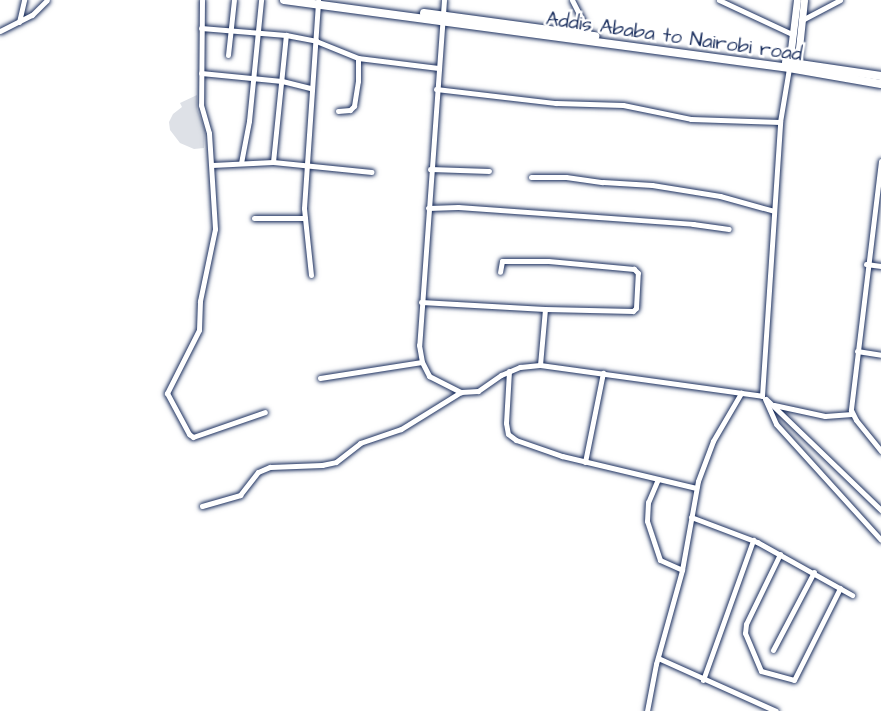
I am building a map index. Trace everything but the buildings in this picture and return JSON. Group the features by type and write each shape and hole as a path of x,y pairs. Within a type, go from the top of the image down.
{"highway":[{"name":"Addis Ababa to Nairobi road","path":"284,0 321,2 881,76"},
{"name":"Addis Ababa to Nairobi road","path":"441,19 590,35 793,66 881,84"}],"main road":[{"path":"793,66 792,34 797,0"},
{"path":"793,66 804,0"}],"street":[{"path":"19,22 24,0"},
{"path":"0,32 32,15 47,0"},
{"path":"202,0 201,105 209,133 215,229 200,301 199,330 168,395 189,434 193,437 265,412"},
{"path":"228,55 234,0"},
{"path":"241,163 249,121 261,0"},
{"path":"444,0 419,345 422,362 429,376 461,392"},
{"path":"572,0 590,35"},
{"path":"719,0 792,34"},
{"path":"802,20 840,0"},
{"path":"311,275 305,218 311,88 321,2"},
{"path":"201,28 286,35 316,41 358,58 438,68"},
{"path":"273,162 286,35"},
{"path":"338,111 350,110 354,106 358,81 358,58"},
{"path":"793,66 780,122 764,398 776,424 881,540"},
{"path":"201,73 282,81 311,88"},
{"path":"436,89 556,103 623,105 692,119 780,122"},
{"path":"881,160 866,264 852,414 881,451"},
{"path":"212,165 273,162 371,172"},
{"path":"430,169 489,171"},
{"path":"531,177 566,177 652,185 720,196 774,211"},
{"path":"428,208 458,207 574,218 693,224 729,229"},
{"path":"254,218 305,218"},
{"path":"421,302 545,309 635,310 637,271 548,261 502,261 500,272"},
{"path":"866,264 881,266"},
{"path":"540,365 545,309"},
{"path":"857,351 881,355"},
{"path":"320,378 422,362"},
{"path":"202,506 240,495 258,472 270,467 322,465 336,462 360,443 401,429 461,392 477,391 509,371 540,365 764,398 881,510"},
{"path":"509,371 505,413 508,434 516,440 585,462 696,488"},
{"path":"585,462 603,373"},
{"path":"647,711 658,658 682,570 696,488 713,441 741,393"},
{"path":"771,404 825,416 852,414"},
{"path":"658,479 651,492 646,514 652,540 660,560 682,570"},
{"path":"691,517 753,540 852,595"},
{"path":"703,680 753,540"},
{"path":"780,554 765,581 745,628 760,671 794,680 840,588"},
{"path":"773,650 814,572"},
{"path":"658,658 776,711"}],"shaded area":[{"path":"197,95 197,109 205,130 204,148 194,149 180,143 170,130 169,122 173,114 182,107 180,103"}]}
